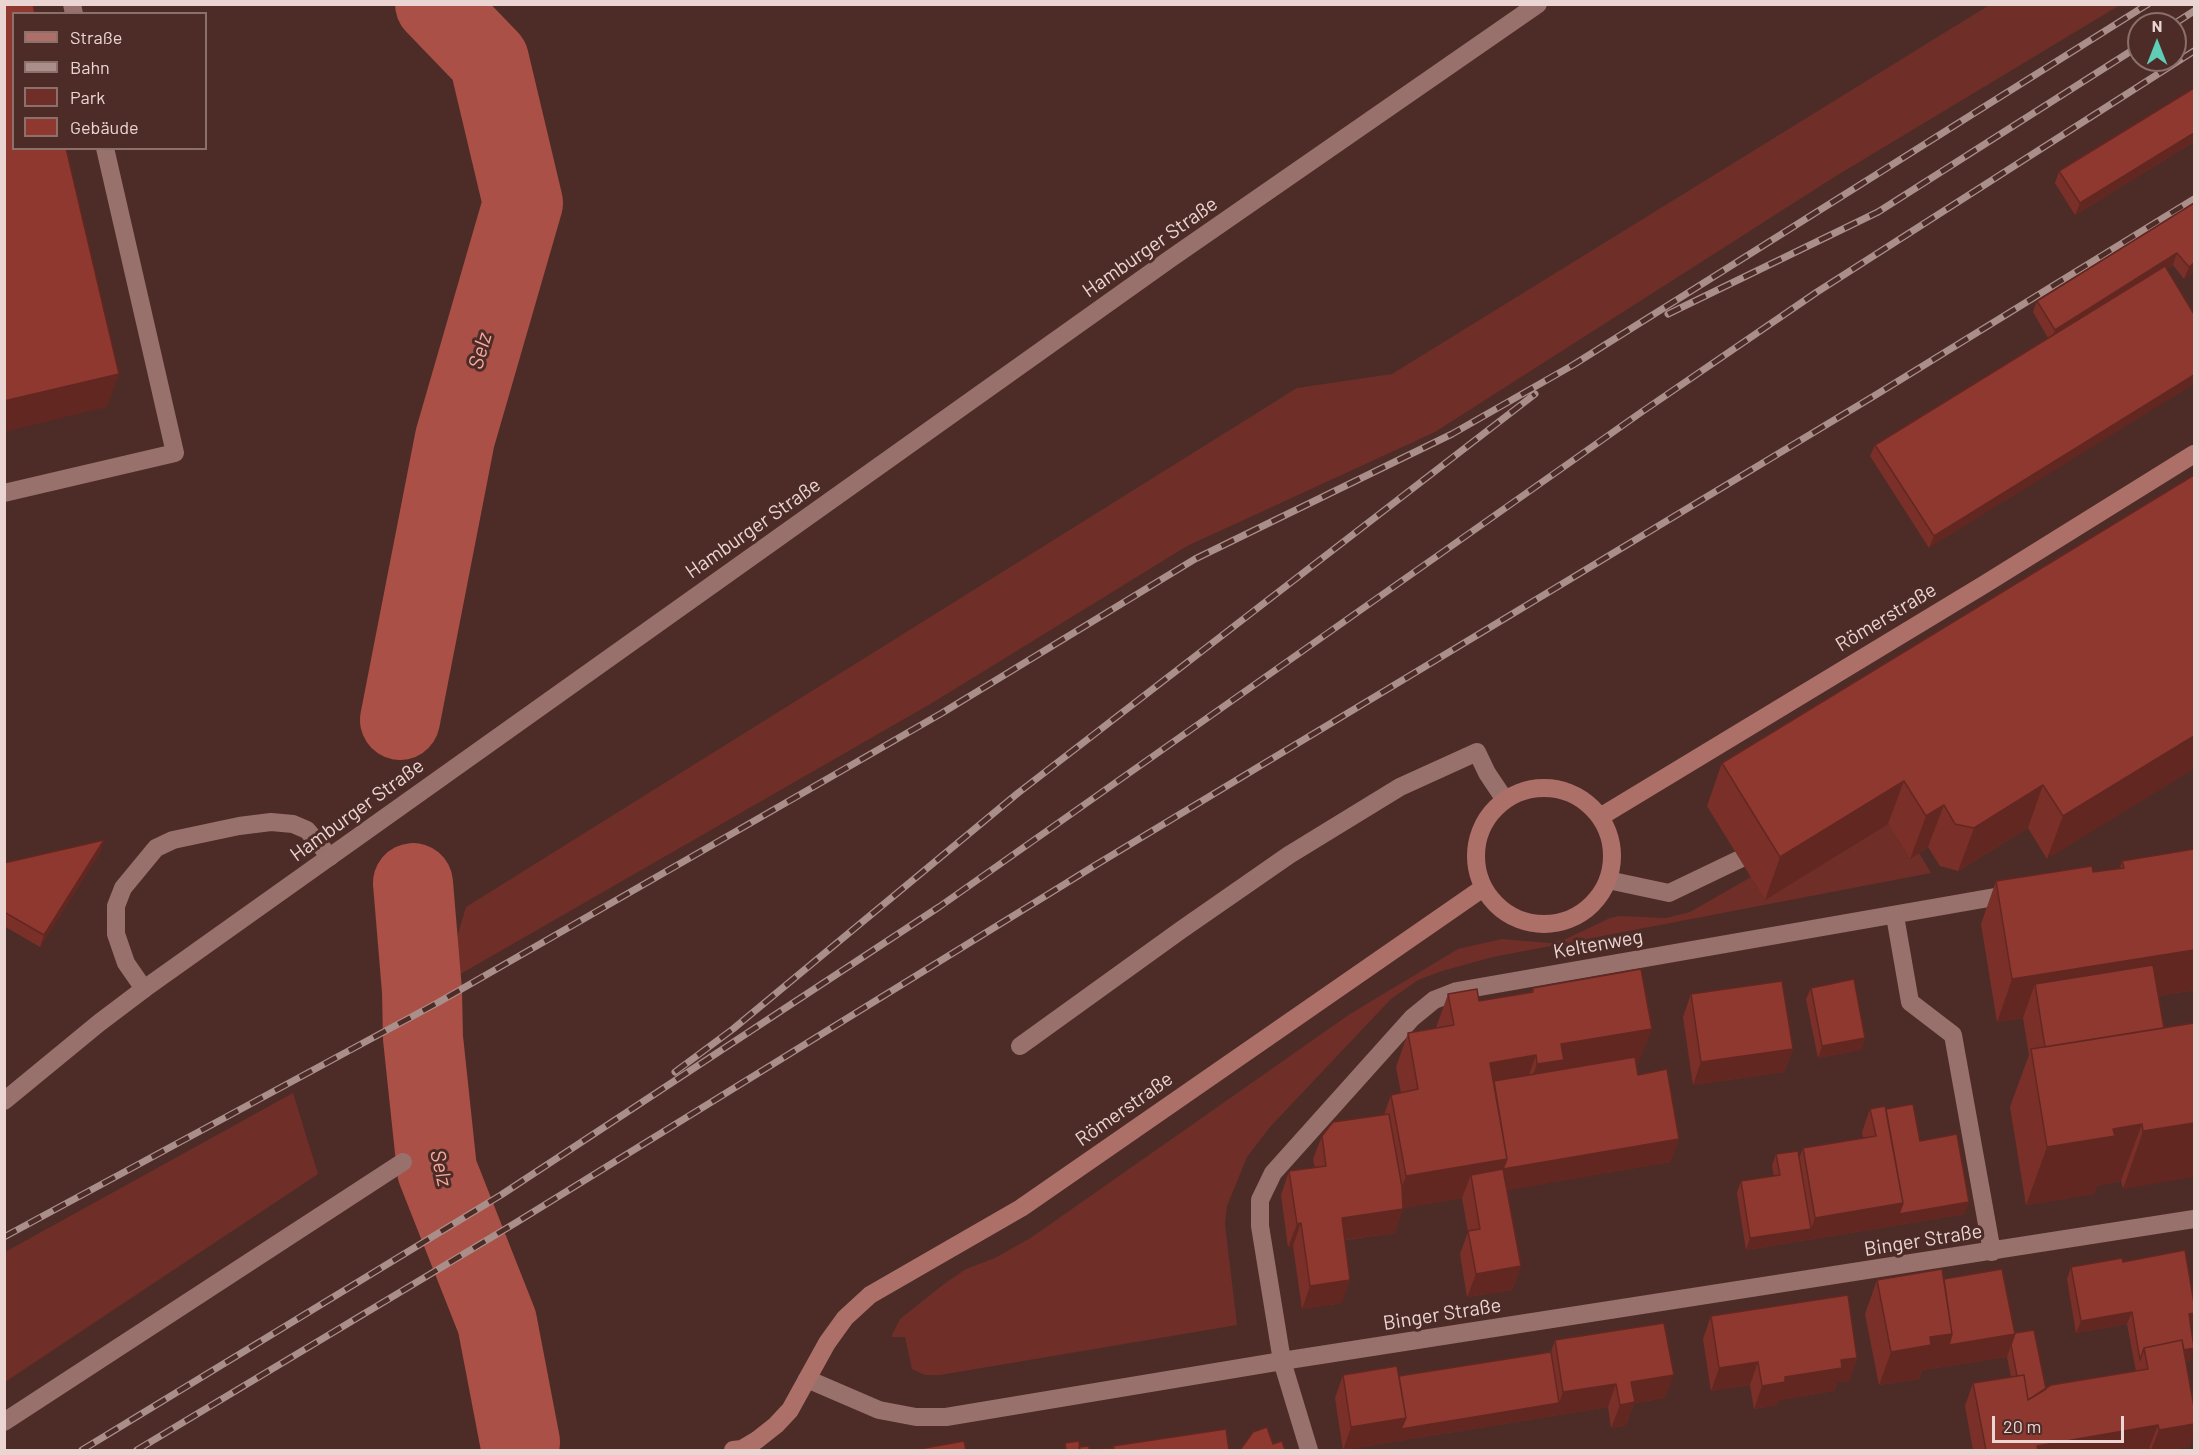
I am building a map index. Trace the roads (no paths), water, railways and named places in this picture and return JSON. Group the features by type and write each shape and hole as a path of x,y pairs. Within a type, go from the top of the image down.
{"main road":[{"name":"Römerstraße","path":"1600,817 2194,454"},
{"path":"1545,788 1566,792 1585,801 1600,817 1609,836 1612,858 1608,880 1597,899 1580,914 1559,923 1537,924 1515,918 1496,906 1483,888 1476,869 1475,850 1480,830 1491,813 1505,800 1524,790 1545,788"},
{"name":"Römerstraße","path":"807,1379 827,1343 845,1318 870,1295 1021,1208 1483,888"},
{"path":"734,1450 742,1449 776,1425 790,1410 807,1379"}],"street":[{"name":"Hamburger Straße","path":"4,1101 144,989 1170,259 1538,4"},
{"path":"4,493 175,453 105,150"},
{"path":"1020,1046 1279,862 1400,787 1477,752 1487,773 1505,800"},
{"path":"144,989 126,963 116,934 116,906 123,888 156,848 173,840 239,826 271,822 293,824 307,830 330,857"},
{"path":"1608,880 1669,893 1740,859"},
{"name":"Keltenweg","path":"1309,1450 1282,1361 1260,1226 1260,1200 1273,1173 1412,1018 1434,1000 1457,991 2033,890"},
{"path":"1895,916 1910,1002 1953,1035 1992,1252"},
{"path":"4,1422 403,1162"},
{"name":"Binger Straße","path":"807,1379 879,1410 916,1417 946,1417 1282,1361 2194,1219"}],"waterway":[{"name":"Selz","path":"400,720 455,438 523,203 489,60 435,4"},
{"name":"Selz","path":"413,883 422,991 423,1038 437,1170 497,1322 520,1442"}],"railway":[{"path":"4,1237 439,1002 942,713 1195,559 1452,434 1573,365 2148,4"},
{"path":"2187,16 2194,11"},
{"path":"82,1450 501,1195 939,907 1643,411 1817,292 2194,51"},
{"path":"1668,314 1878,212 2127,54"},
{"path":"137,1450 517,1222 1094,866 1874,396 2194,199"},
{"path":"675,1072 733,1029 1018,793 1535,394"}]}
